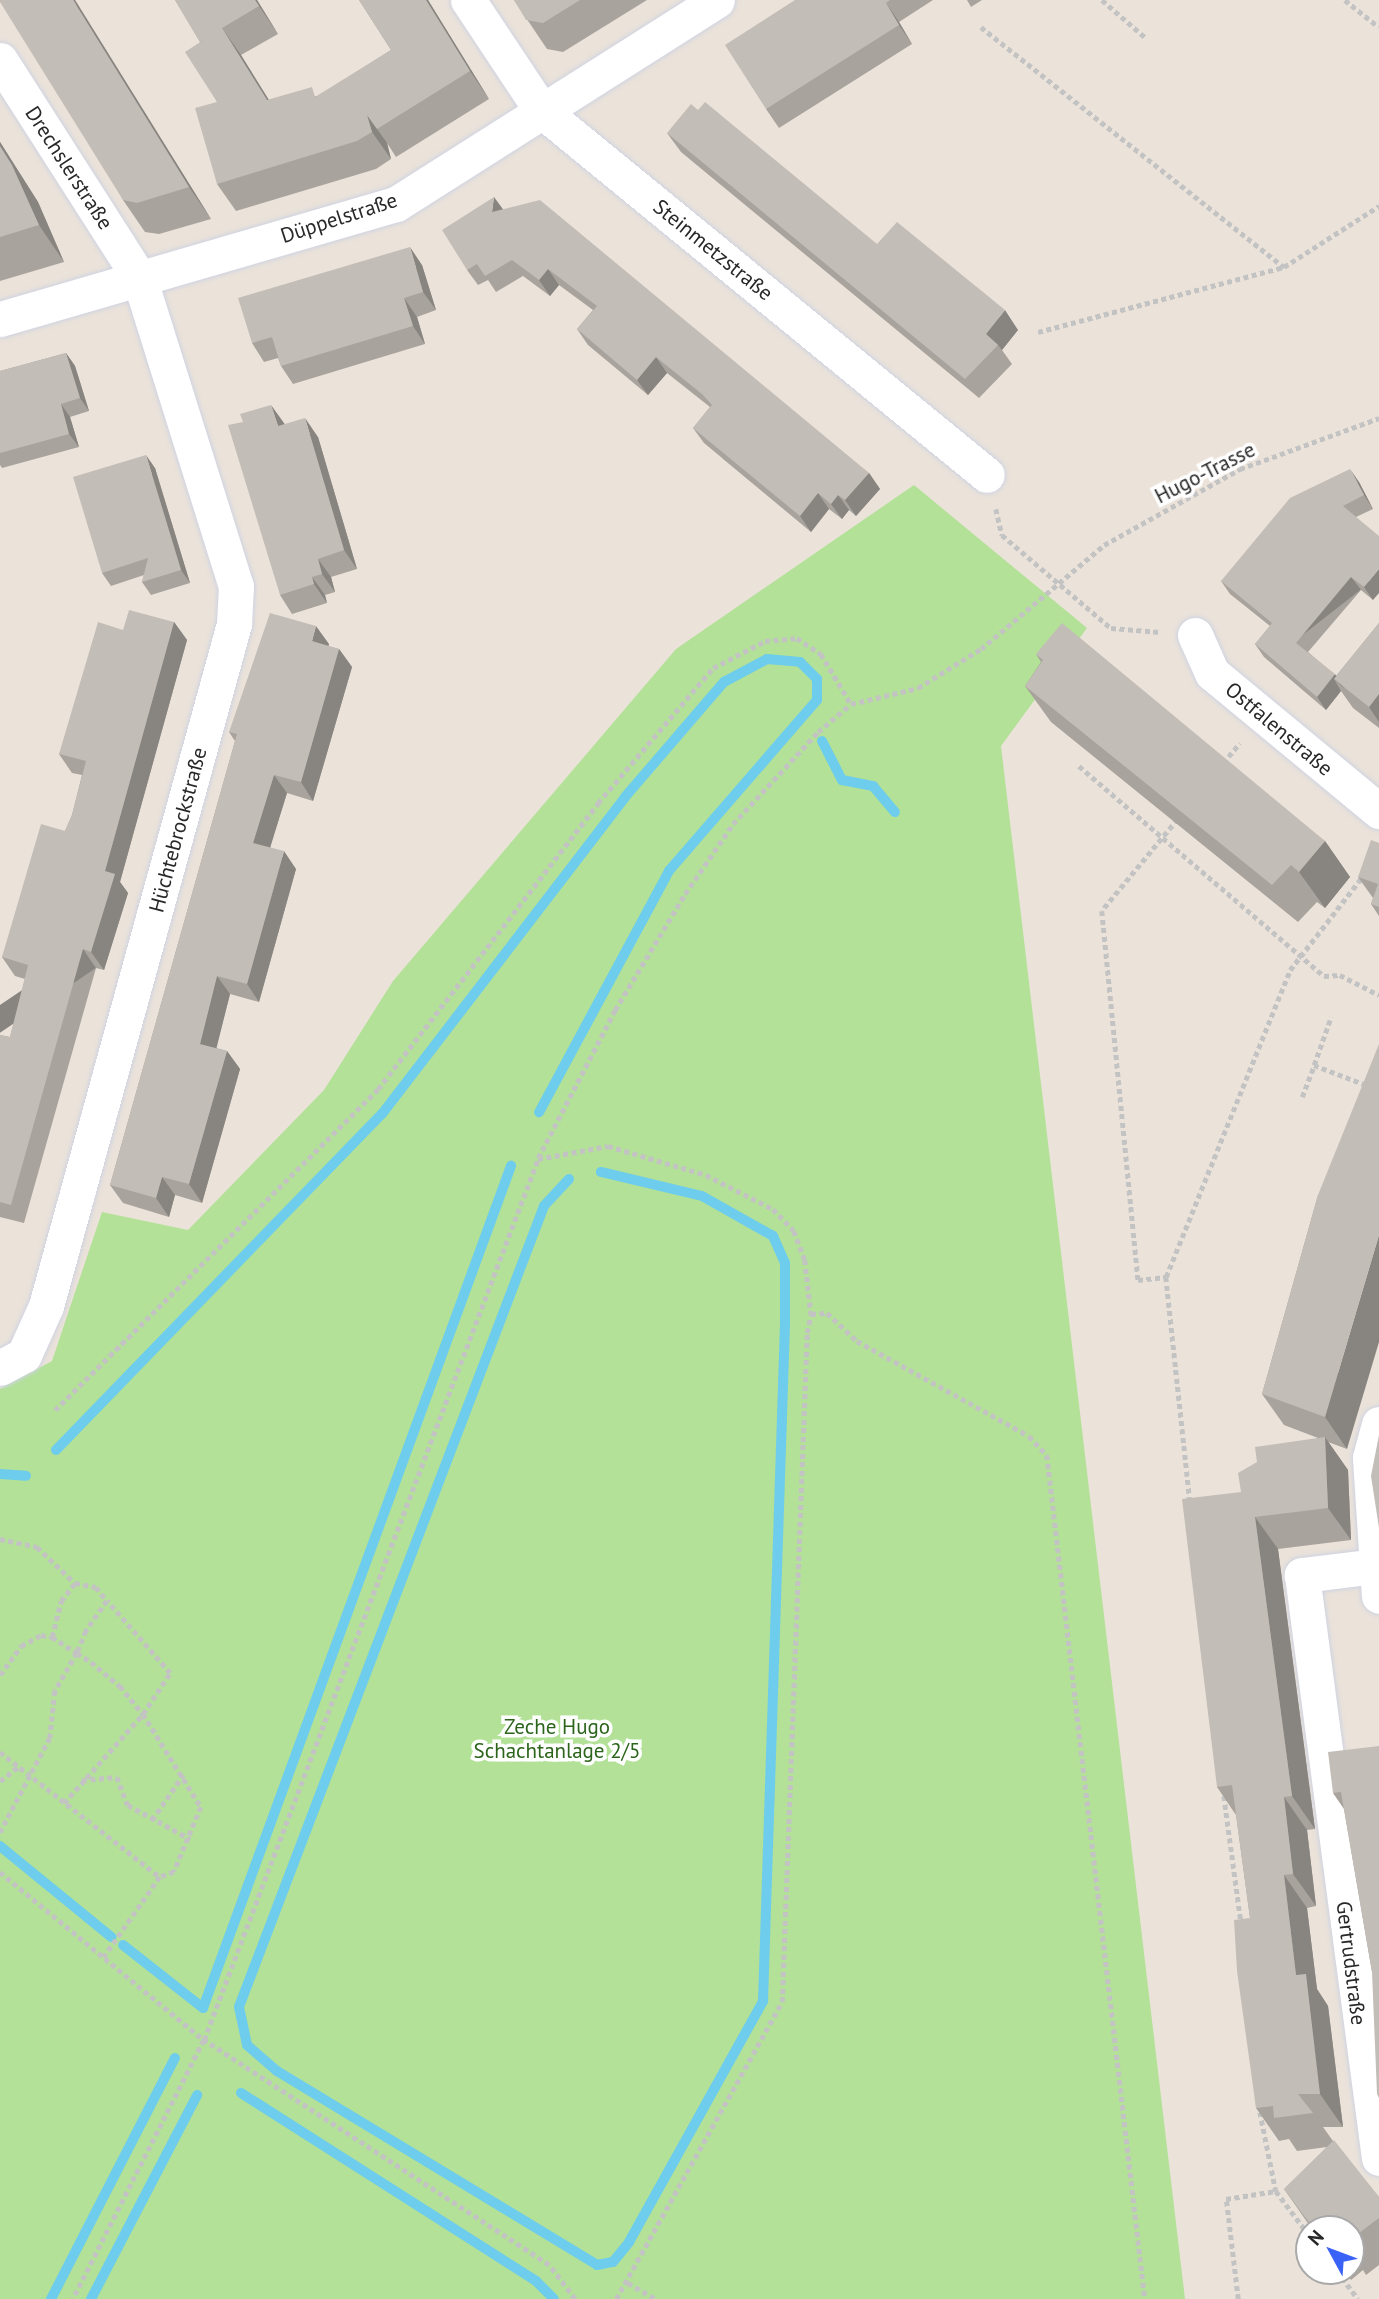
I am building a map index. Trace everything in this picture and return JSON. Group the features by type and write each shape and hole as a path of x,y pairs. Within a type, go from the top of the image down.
{"street":[{"name":"Steinmetzstraße","path":"468,0 541,110 987,475"},
{"name":"Düppelstraße","path":"0,319 396,204 716,0"},
{"name":"Drechslerstraße","path":"0,60 139,277"},
{"name":"Hüchtebrockstraße","path":"0,1368 24,1355 46,1306 234,624 229,548 139,277"},
{"name":"Ostfalenstraße","path":"1195,635 1212,673 1379,811"},
{"name":"Gertrudstraße","path":"1379,1424 1370,1458 1377,1581 1302,1576 1379,2158"},
{"path":"1326,1768 1366,1761"}],"path":[{"path":"1102,0 1146,38"},
{"path":"1345,0 1379,27"},
{"path":"981,27 1284,267"},
{"path":"1038,332 1284,267 1379,206"},
{"name":"Hugo-Trasse","path":"850,704 929,682 981,649 1059,580 1104,545 1240,469 1379,418"},
{"path":"987,475 1002,535 1059,580 1111,628 1195,635"},
{"path":"55,1410 377,1089 589,814 713,668 765,641 797,638 821,654 850,704 733,824 685,894 608,1022 538,1159 204,2040 73,2299"},
{"path":"1220,768 1263,715"},
{"path":"1079,766 1324,976 1340,975 1379,995"},
{"path":"1166,1277 1138,1280 1102,911 1185,810"},
{"path":"1192,1517 1166,1277 1302,955 1371,865"},
{"path":"1302,1097 1331,1017"},
{"path":"1314,1065 1379,1090"},
{"path":"538,1159 608,1146 706,1175 773,1209 794,1231 801,1250 811,1314 782,2002 628,2283 616,2299"},
{"path":"811,1314 827,1313 856,1341 1029,1436 1047,1455 1145,2299"},
{"path":"0,1538 37,1547 75,1583 96,1587 170,1673 143,1714 64,1802"},
{"path":"52,1637 61,1601 75,1583"},
{"path":"0,1833 50,1738 55,1691 107,1601"},
{"path":"0,1675 21,1646 41,1635 52,1637 77,1653 143,1714 201,1807 190,1839 174,1872 160,1877 104,1957"},
{"path":"0,1752 160,1877"},
{"path":"0,1781 19,1766"},
{"path":"152,1820 183,1775"},
{"path":"81,1781 117,1777 128,1805 190,1839"},
{"path":"1223,1781 1241,1929"},
{"path":"0,1872 204,2040 548,2265 575,2299"},
{"path":"1240,1912 1248,1919"},
{"path":"1260,2108 1276,2191 1295,2216"},
{"path":"1238,2299 1226,2199 1276,2191"},
{"path":"628,2283 656,2299"},
{"path":"1347,2285 1358,2299"}],"green space":[{"name":"Zeche Hugo Schachtanlage 2/5","path":"914,485 1087,628 1001,746 1185,2299 0,2299 0,1389 52,1361 102,1212 188,1230 324,1090 393,981 676,649"}],"building":[{"path":"0,0 73,0 189,187 137,203 123,200"},
{"path":"175,0 255,0 259,6 222,28 267,100 312,87 315,97 391,50 359,0 426,0 470,71 377,129 367,115 372,132 357,141 217,184 195,108 217,102 185,52 211,35 200,42"},
{"path":"514,0 580,0 543,23 526,20"},
{"path":"795,0 890,0 886,3 899,25 766,109 725,45"},
{"path":"705,102 877,244 897,222 1005,310 986,334 998,345 965,379 667,133 691,104 698,110"},
{"path":"0,146 12,165 39,225 0,237"},
{"path":"494,197 492,212 540,200 869,473 845,500 838,495 831,504 818,493 800,516 693,428 712,405 702,394 656,357 637,380 577,329 597,306 548,269 539,280 512,260 485,276 477,264 467,270 442,230"},
{"path":"410,247 423,292 404,298 413,326 281,366 272,337 252,343 238,298"},
{"path":"66,353 80,398 61,404 69,434 0,453 0,371"},
{"path":"271,405 278,426 305,418 344,550 318,559 322,574 312,577 314,584 280,595 228,425 243,422 240,414"},
{"path":"146,455 181,570 142,582 148,558 102,573 73,477"},
{"path":"1350,469 1364,495 1343,506 1379,536 1379,569 1364,587 1351,577 1296,643 1335,674 1317,697 1255,644 1272,623 1221,581 1290,498"},
{"path":"129,610 174,622 105,871 115,874 91,952 83,949 11,1205 0,1202 0,1035 10,1037 28,965 2,957 41,824 65,831 72,815 86,761 59,754 98,622 123,630"},
{"path":"270,613 316,626 312,641 339,649 301,782 274,775 253,843 284,851 247,984 217,976 200,1044 227,1051 189,1184 162,1177 156,1198 110,1185 237,734 229,732"},
{"path":"1062,623 1325,841 1299,872 1291,865 1272,885 1025,686 1043,660 1036,654"},
{"path":"1379,623 1379,694 1369,707 1334,679"},
{"path":"1371,840 1379,843 1379,907 1371,904 1378,884 1358,877"},
{"path":"1379,1044 1379,1235 1325,1417 1262,1394 1318,1195"},
{"path":"1379,1435 1379,1528 1371,1476"},
{"path":"1325,1437 1328,1508 1255,1517 1292,1796 1284,1797 1293,1874 1284,1875 1296,1975 1306,1974 1320,2094 1298,2094 1313,2113 1274,2118 1273,2106 1256,2108 1237,1971 1234,1920 1250,1918 1232,1785 1217,1787 1182,1499 1241,1492 1238,1473 1257,1462 1255,1447"},
{"path":"1379,1746 1379,2098 1372,1972 1341,1792 1333,1793 1328,1752"},
{"path":"1334,2140 1379,2197 1379,2218 1365,2228 1365,2215 1304,2215 1284,2189"}],"waterway":[{"path":"56,1450 382,1114 625,797 724,682 767,659 800,662 817,679 817,700 669,871 539,1112"},
{"path":"822,741 842,780 873,786 895,812"},
{"path":"123,1945 203,2008 511,1166"},
{"path":"569,1179 544,1206 239,2007 247,2045 277,2071 597,2265 613,2262 629,2242 763,2001 785,1322 785,1263 773,1236 702,1196 601,1172"},
{"path":"0,1474 26,1476"},
{"path":"0,1846 111,1937"},
{"path":"51,2299 175,2058"},
{"path":"241,2093 536,2281 554,2299"},
{"path":"91,2299 197,2095"}]}
